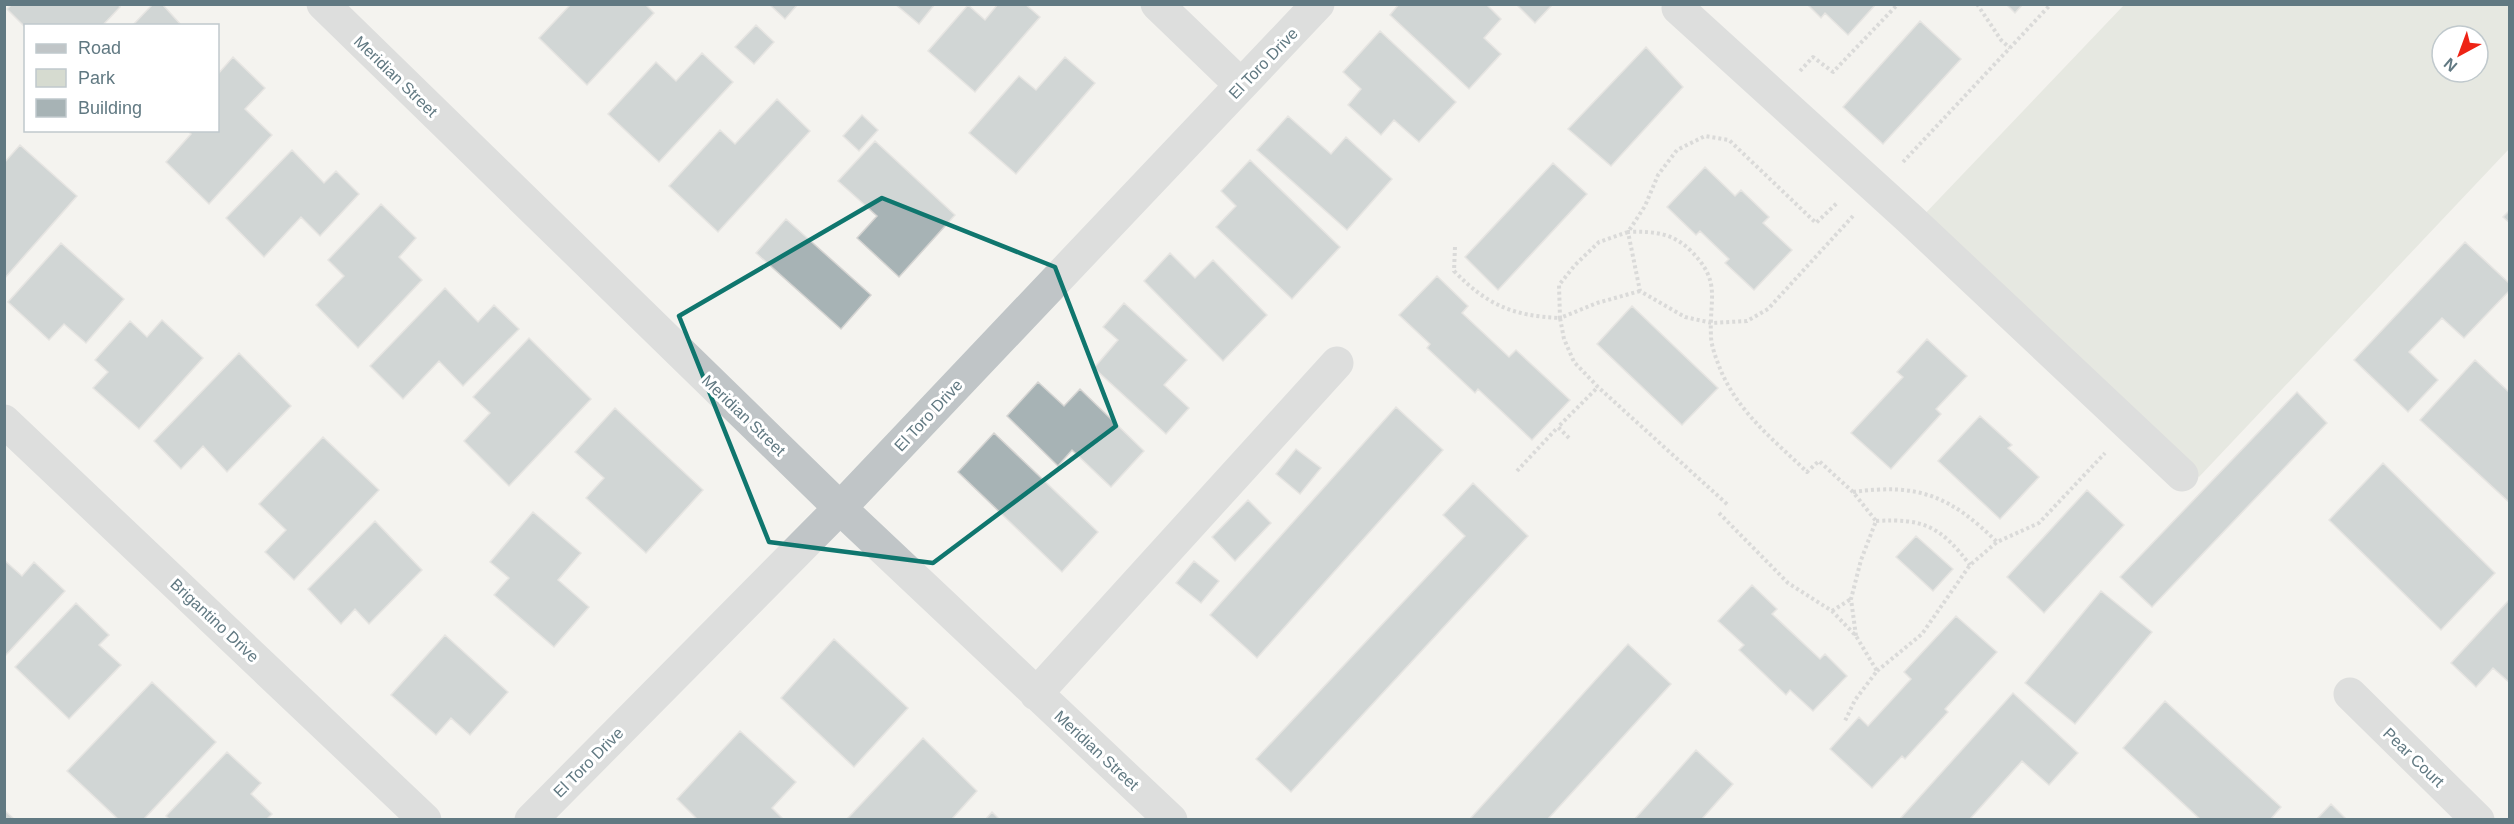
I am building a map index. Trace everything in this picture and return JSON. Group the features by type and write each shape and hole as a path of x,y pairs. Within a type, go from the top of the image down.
{"street":[{"name":"Meridian Street","path":"323,4 840,508 1171,819"},
{"path":"1157,4 1241,85"},
{"name":"El Toro Drive","path":"531,819 840,508 1318,4"},
{"path":"1678,8 1863,177 2182,476"},
{"path":"1036,694 1337,363"},
{"name":"Brigantino Drive","path":"4,421 425,819"},
{"name":"Pear Court","path":"2350,694 2478,819"}],"path":[{"path":"1776,98 1813,57 1833,72 1898,4"},
{"path":"1977,4 2001,40 2010,48"},
{"path":"1628,232 1645,206 1658,175 1677,150 1705,136 1729,140 1816,223 1863,177"},
{"path":"1728,505 1598,387 1574,362 1564,339 1560,318 1559,285 1575,265 1599,242 1628,232 1653,231 1679,239 1706,266 1713,288 1711,336 1721,370 1737,401 1765,433 1807,472 1819,461 1853,492 1876,521"},
{"path":"1455,247 1454,270 1471,289 1500,308 1530,316 1560,318 1597,303 1640,291"},
{"path":"1517,471 1598,387"},
{"path":"1558,427 1569,438"},
{"path":"1844,723 1855,700 1877,671 1922,634 1970,564 1997,542 2039,523 2129,428"},
{"path":"1853,492 1881,488 1924,493 1951,503 1997,542"},
{"path":"1719,513 1788,583 1832,611 1856,636 1877,671"},
{"path":"1876,521 1904,519 1923,524 1952,541 1970,564"},
{"path":"1856,636 1851,599 1861,561 1876,521"},
{"path":"1832,611 1851,599"}],"highlighted area":[{"path":"882,198 1055,267 1116,426 933,563 769,542 679,316"}],"green space":[{"path":"2124,5 2509,5 2509,149 2199,477 1919,220"}],"building":[{"path":"12,4 118,4 120,7 104,24 24,24 24,26 7,9"},
{"path":"153,4 162,4 180,24 134,24"},
{"path":"571,4 645,4 654,13 587,85 539,38"},
{"path":"769,4 798,4 785,19"},
{"path":"895,4 935,4 919,24"},
{"path":"998,4 1025,4 1040,17 975,92 928,51 968,5 985,20"},
{"path":"1399,4 1486,4 1501,19 1484,38 1501,54 1469,89 1390,15"},
{"path":"1516,4 1553,4 1535,23"},
{"path":"1807,4 1876,4 1848,35 1825,13 1821,18"},
{"path":"2006,4 2023,4 2015,13"},
{"path":"1920,21 1961,59 1883,144 1843,107"},
{"path":"756,25 774,42 754,64 735,47"},
{"path":"1380,31 1456,102 1419,142 1394,120 1381,135 1348,105 1361,89 1343,72"},
{"path":"1646,47 1683,87 1611,166 1568,129"},
{"path":"702,53 733,82 659,162 608,114 656,62 676,81"},
{"path":"233,57 265,88 245,109 272,135 209,204 166,162 191,134 189,132 219,132 219,73"},
{"path":"1065,57 1095,83 1016,174 969,133 1019,76 1036,90"},
{"path":"777,99 810,131 718,232 669,186 720,130 735,144"},
{"path":"862,115 878,130 859,151 843,136"},
{"path":"1288,116 1331,154 1346,137 1392,179 1347,230 1257,150"},
{"path":"875,141 955,215 899,277 857,238 877,216 838,181"},
{"path":"20,145 77,196 4,279 4,163"},
{"path":"292,150 324,183 336,171 359,194 320,236 301,217 264,257 226,218"},
{"path":"1250,160 1340,247 1292,299 1216,227 1236,206 1221,191"},
{"path":"1553,163 1587,194 1498,290 1465,257"},
{"path":"1705,167 1735,196 1741,190 1769,217 1763,223 1792,250 1754,290 1725,263 1729,259 1700,231 1696,235 1667,207"},
{"path":"381,204 416,238 399,257 422,280 358,348 316,305 344,276 328,260"},
{"path":"2510,210 2510,223 2503,217"},
{"path":"786,219 871,295 841,329 756,253"},
{"path":"2465,242 2510,284 2510,290 2464,338 2442,318 2409,352 2438,380 2408,412 2354,360"},
{"path":"61,243 124,299 86,343 64,324 49,340 8,302"},
{"path":"1170,253 1195,278 1213,260 1267,315 1223,361 1144,281"},
{"path":"1437,276 1468,306 1462,313 1509,357 1516,350 1570,400 1532,440 1478,389 1475,393 1427,348 1430,344 1399,315"},
{"path":"445,288 478,322 494,305 519,329 463,386 439,361 403,399 370,366"},
{"path":"1124,303 1187,360 1164,385 1189,408 1166,434 1094,368 1118,340 1103,327"},
{"path":"1632,306 1718,388 1682,425 1597,344"},
{"path":"162,320 203,358 139,429 93,388 108,372 95,360 130,321 147,337"},
{"path":"529,338 591,399 509,486 464,441 490,413 473,397"},
{"path":"1927,339 1967,376 1936,409 1941,414 1891,469 1851,433 1903,377 1897,372"},
{"path":"239,353 291,406 227,472 203,446 181,469 154,441"},
{"path":"2475,360 2510,393 2510,503 2420,420"},
{"path":"1038,382 1064,406 1080,389 1144,451 1111,487 1072,450 1058,466 1007,416"},
{"path":"2297,392 2327,423 2152,607 2120,577"},
{"path":"1396,407 1443,450 1257,658 1210,615"},
{"path":"615,408 703,490 646,553 586,498 604,478 575,452"},
{"path":"1980,416 2012,445 2008,448 2039,477 2000,519 1938,461"},
{"path":"994,433 1098,532 1062,572 958,472"},
{"path":"323,437 379,490 294,580 265,552 286,530 259,504"},
{"path":"1296,449 1321,468 1300,494 1276,474"},
{"path":"2383,463 2495,573 2441,630 2329,520"},
{"path":"1473,483 1528,536 1291,792 1256,759 1465,536 1443,515"},
{"path":"2087,490 2124,525 2044,613 2007,577"},
{"path":"1248,500 1271,523 1235,561 1212,537"},
{"path":"533,512 581,553 558,580 589,607 554,647 494,595 509,578 490,562"},
{"path":"375,521 422,570 369,624 355,609 341,624 308,589"},
{"path":"1916,536 1953,569 1933,591 1896,557"},
{"path":"4,560 22,576 34,562 65,591 4,657"},
{"path":"1194,561 1219,581 1201,603 1176,583"},
{"path":"1752,585 1777,609 1772,614 1820,659 1825,654 1847,676 1813,711 1790,690 1786,695 1739,650 1744,645 1718,621"},
{"path":"2101,591 2152,632 2075,724 2025,683"},
{"path":"2510,599 2510,683 2493,668 2476,687 2451,663"},
{"path":"76,603 109,635 99,645 121,665 69,719 15,667"},
{"path":"1956,616 1997,652 1945,709 1948,712 1905,759 1902,756 1872,788 1830,749 1859,717 1868,726 1911,679 1904,672"},
{"path":"445,635 508,692 470,735 451,718 436,735 391,695"},
{"path":"834,639 908,708 854,767 781,698"},
{"path":"1628,644 1671,684 1547,820 1469,820"},
{"path":"152,682 216,742 143,820 119,820 67,771"},
{"path":"2013,693 2078,753 2049,785 2022,761 1969,820 1899,820"},
{"path":"2165,701 2281,807 2270,820 2201,820 2123,748"},
{"path":"740,731 796,782 772,808 784,820 698,820 677,799"},
{"path":"923,738 977,791 951,820 850,820 848,818"},
{"path":"1696,750 1733,784 1701,820 1634,820"},
{"path":"227,752 261,783 251,794 272,814 266,820 170,820 166,816"},
{"path":"2331,804 2347,820 2316,820"},
{"path":"4,810 15,820 4,820"},
{"path":"992,812 1000,820 985,820"}]}
